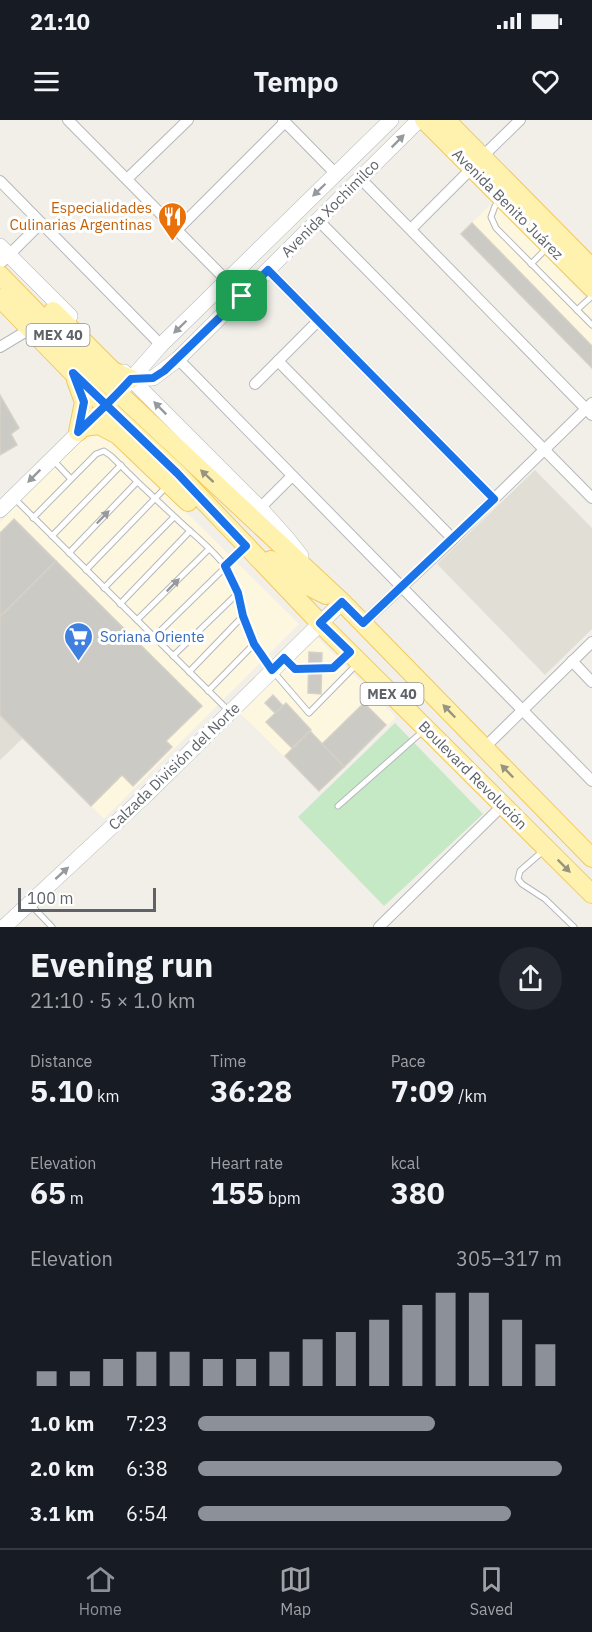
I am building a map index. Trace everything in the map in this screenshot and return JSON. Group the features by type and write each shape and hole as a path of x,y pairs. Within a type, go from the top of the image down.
{"main road":[{"name":"Avenida Xochimilco","path":"125,386 161,345 391,120"},
{"name":"Avenida Xochimilco","path":"125,386 153,378 178,360 419,120"},
{"name":"Avenida Benito Juárez","path":"424,120 477,162 592,268"},
{"name":"Avenida Benito Juárez","path":"446,120 503,198 592,288"},
{"path":"2,259 113,371 125,386 260,508 286,537 313,575"},
{"name":"Boulevard Revolución","path":"0,298 105,406 177,473 320,623 592,894"},
{"path":"73,373 84,402 81,430"},
{"path":"0,510 125,386"},
{"name":"MEX 40","path":"125,386 363,623 592,858"},
{"path":"81,430 99,425 118,435 224,534 270,560 315,591 342,602"},
{"name":"Calzada División del Norte","path":"4,927 147,794 342,602"},
{"path":"503,805 511,799 518,799 542,819 569,835"}],"street":[{"path":"68,120 242,296"},
{"path":"411,230 520,120"},
{"path":"177,230 284,121 336,174"},
{"path":"127,179 182,122"},
{"path":"360,178 590,409 363,623"},
{"path":"0,181 161,345"},
{"path":"318,220 592,498"},
{"path":"2,259 41,223"},
{"path":"268,270 494,499"},
{"path":"255,384 318,321"},
{"path":"0,346 30,329"},
{"path":"178,360 592,781"},
{"path":"278,361 453,539"},
{"path":"260,508 292,476"},
{"path":"484,748 592,642"},
{"path":"572,661 592,682"},
{"path":"379,927 503,805"}],"lane":[{"path":"503,198 495,206 491,217 496,228 592,326"},
{"path":"531,264 549,245"},
{"path":"577,310 592,296"},
{"path":"33,518 100,451 108,453 225,566 238,593 243,616 254,644 272,670 309,713 354,657"},
{"path":"51,459 71,479"},
{"path":"52,536 121,465"},
{"path":"69,553 137,482"},
{"path":"86,570 169,484"},
{"path":"13,497 230,712"},
{"path":"104,588 174,517"},
{"path":"120,604 190,531"},
{"path":"153,637 246,546"},
{"path":"137,620 209,549"},
{"path":"173,656 238,593"},
{"path":"189,672 243,616"},
{"path":"208,691 254,644"},
{"path":"284,658 295,669 333,668 354,657"},
{"path":"338,806 426,728"},
{"path":"546,848 520,871 519,879 522,884 545,899 574,927"},
{"path":"29,903 52,927"}],"shaded area":[{"path":"493,202 592,304 592,368 461,234"},
{"path":"93,435 109,436 299,624 104,819 0,715 0,522 83,439"},
{"path":"535,470 592,528 592,629 545,675 437,564"},
{"path":"315,635 396,717 320,792 239,712"},
{"path":"0,715 23,738 0,760"}],"green space":[{"path":"395,723 483,814 384,906 298,817"}],"building":[{"path":"472,223 592,346 592,368 461,234"},
{"path":"0,395 19,428 11,434 17,445 0,455"},
{"path":"14,519 56,561 0,617 0,533"},
{"name":"Soriana Oriente","path":"56,561 202,706 166,741 172,747 133,786 122,775 91,806 0,715 0,617"},
{"path":"309,652 322,653 321,694 308,693"},
{"path":"273,695 283,706 275,713 265,703"},
{"path":"286,703 311,730 292,748 266,722"},
{"path":"364,703 386,725 344,767 322,744"},
{"path":"310,731 344,767 319,791 285,756"}],"place":[{"name":"Especialidades Culinarias Argentinas","path":"173,242"},
{"name":"Soriana Oriente","path":"79,662"}],"route":[{"path":"242,296 178,360 153,378 131,379 118,393 105,406 78,432 84,402 73,373 105,406 177,473 246,546 225,566 238,593 243,616 254,644 272,670 284,658 295,669 333,668 350,652 320,623 342,602 363,623 494,499 268,270 242,296"}]}
